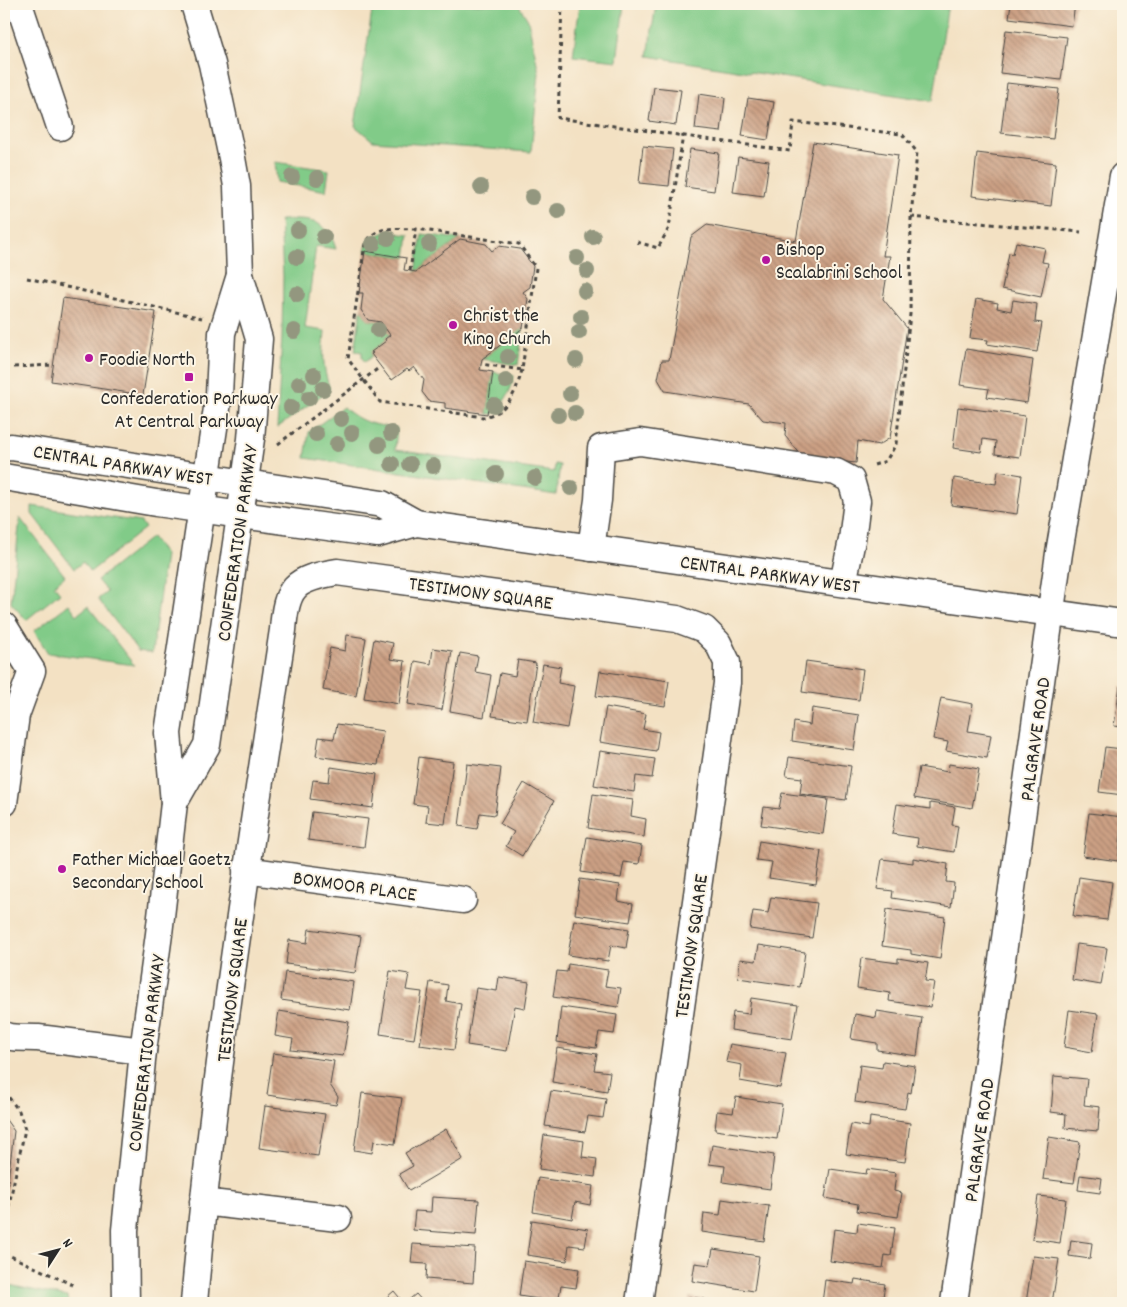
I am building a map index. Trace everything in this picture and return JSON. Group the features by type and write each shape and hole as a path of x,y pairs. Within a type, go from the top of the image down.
{"street":[{"path":"20,4 60,128"},
{"path":"38,4 58,63 50,96"},
{"name":"CONFEDERATION PARKWAY","path":"174,804 207,745 251,439 259,339 240,275 237,186 232,158 212,64 194,4"},
{"name":"PALGRAVE ROAD","path":"954,1303 1059,553 1122,192"},
{"name":"CONFEDERATION PARKWAY","path":"126,1303 125,1230 143,1051 174,804 168,733 206,476 220,395 222,333 240,275"},
{"path":"591,548 598,500 601,448 640,442 836,472 850,480 857,501 852,540 843,583"},
{"name":"CENTRAL PARKWAY WEST","path":"4,448 12,446 382,504 416,523 1123,623"},
{"name":"CENTRAL PARKWAY WEST","path":"4,477 240,515 378,534 416,523"},
{"name":"TESTIMONY SQUARE","path":"194,1303 203,1202 246,870 288,596 296,586 316,576 337,572 677,619 704,628 718,643 727,662 727,683 640,1303"},
{"path":"4,626 32,671 16,715 4,803"},
{"name":"BOXMOOR PLACE","path":"246,870 463,900"},
{"path":"4,1035 10,1038 22,1036 143,1051"},
{"path":"203,1202 338,1218"}],"path":[{"path":"562,4 558,118 790,151 793,122 902,134 917,152 911,217 910,314 896,444 886,461 863,468 850,480"},
{"path":"636,242 658,248 669,228 683,135"},
{"path":"911,217 1081,232"},
{"path":"384,228 416,229 519,244 536,268 522,370 516,392 507,404 494,415 483,417 380,402 348,359 365,244 370,235 384,228"},
{"path":"410,271 416,229"},
{"path":"27,278 202,318"},
{"path":"481,364 522,370"},
{"path":"14,367 53,365"},
{"path":"278,444 380,367"},
{"path":"4,1091 19,1111 25,1128 6,1219 4,1219"},
{"path":"4,1253 75,1286"}],"green space":[{"path":"373,4 518,4 528,20 539,73 531,152 373,141 355,126"},
{"path":"580,4 624,4 617,61 573,56"},
{"path":"656,4 948,4 933,101 648,56"},
{"path":"275,162 329,170 326,191 277,182"},
{"path":"280,220 315,222 327,231 336,249 316,246 305,328 325,331 324,360 330,389 277,428 283,276"},
{"path":"386,232 409,235 406,258 365,251 372,238"},
{"path":"422,234 460,239 416,272"},
{"path":"361,310 368,320 381,322 390,335 385,338 386,341 372,352 372,356 365,362 362,358 362,352 355,351"},
{"path":"523,328 518,365 482,359"},
{"path":"493,372 514,376 504,401 493,414 487,414"},
{"path":"343,407 368,422 397,428 395,450 554,472 555,464 560,465 556,495 305,458 309,432"},
{"path":"32,506 141,522 145,528 90,572 83,562 74,569 32,514"},
{"path":"20,518 65,576 54,585 60,593 26,620 11,603"},
{"path":"152,537 165,555 152,653 138,651 98,599 107,592 97,580"},
{"path":"69,604 77,615 88,606 134,665 48,653 34,631"},
{"path":"4,1284 67,1297 68,1303 4,1303"}],"building":[{"path":"1011,4 1075,4 1072,26 1009,18"},
{"path":"1006,30 1067,37 1061,80 1000,73"},
{"path":"1007,83 1059,89 1053,139 1001,133"},
{"path":"654,87 681,90 676,125 649,121"},
{"path":"699,94 725,98 721,132 695,129"},
{"path":"748,98 774,102 768,140 742,136"},
{"path":"813,142 898,155 883,256 890,256 883,299 907,328 890,438 879,445 858,441 856,463 803,457 785,436 786,423 763,420 749,404 665,391 658,379 662,360 669,360 691,237 707,225 796,241"},
{"path":"643,146 673,149 669,186 639,183"},
{"path":"690,149 719,153 714,191 685,187"},
{"path":"977,153 1056,163 1051,206 972,196"},
{"path":"738,157 769,161 764,196 733,192"},
{"name":"Christ the King Church","path":"460,239 486,244 492,251 499,246 520,249 533,266 530,287 523,292 528,299 523,328 482,359 480,370 493,372 487,414 445,408 445,403 429,401 422,392 424,380 414,367 409,371 407,369 392,380 390,379 371,352 386,341 385,339 390,335 381,322 368,320 361,310 363,293 359,293 365,251 406,258 404,270 416,272"},
{"path":"1016,242 1045,248 1042,262 1048,263 1041,297 1002,289 1009,253 1013,254"},
{"path":"63,298 156,312 143,395 51,381"},
{"path":"976,299 998,303 997,308 1011,311 1013,300 1037,304 1035,322 1042,323 1037,352 987,344 988,340 970,338"},
{"path":"966,349 1033,360 1027,403 987,397 989,389 960,385"},
{"path":"958,407 1025,416 1020,457 995,454 996,441 983,439 981,452 953,448"},
{"path":"998,471 1022,475 1017,514 951,505 954,478 996,484"},
{"path":"347,635 366,638 356,696 323,690 330,648 345,651"},
{"path":"374,639 393,643 390,659 405,661 399,704 364,698"},
{"path":"433,648 452,651 442,710 408,704 415,661 431,664"},
{"path":"460,653 478,656 475,672 491,675 484,717 450,711"},
{"path":"518,660 536,663 527,721 492,716 500,673 515,676"},
{"path":"806,661 863,669 859,700 802,692"},
{"path":"543,664 561,667 558,683 574,686 567,728 533,722"},
{"path":"600,671 669,681 665,706 596,696"},
{"path":"1120,686 1123,687 1123,727 1114,726"},
{"path":"941,698 973,704 968,731 991,735 987,758 946,751 948,742 933,739"},
{"path":"606,707 646,714 643,729 659,732 656,751 600,742"},
{"path":"812,708 859,715 854,750 792,741 794,722 810,725"},
{"path":"337,724 383,731 378,765 316,756 319,737 334,739"},
{"path":"1105,747 1123,749 1123,795 1099,792"},
{"path":"600,751 655,759 652,778 636,776 634,792 594,785"},
{"path":"419,757 453,762 445,824 426,822 428,806 413,804"},
{"path":"789,757 851,766 846,800 800,794 802,778 786,776"},
{"path":"467,764 501,768 495,815 480,813 477,829 459,826"},
{"path":"949,764 979,769 972,808 914,798 919,767 948,772"},
{"path":"331,767 377,774 373,808 310,799 313,780 329,782"},
{"path":"524,783 554,801 522,856 506,846 514,832 500,824"},
{"path":"782,793 828,799 823,834 761,825 764,807 779,809"},
{"path":"593,794 633,800 631,816 646,819 644,837 588,828"},
{"path":"930,803 955,807 952,825 958,826 954,852 917,846 918,838 892,834 897,804 930,809"},
{"path":"312,812 368,819 364,847 308,840"},
{"path":"1089,813 1123,817 1118,861 1083,856"},
{"path":"587,837 642,846 639,864 624,862 621,878 581,872"},
{"path":"759,841 821,851 816,885 769,878 772,862 756,860"},
{"path":"913,858 948,864 946,882 954,883 951,907 892,898 893,891 877,889 882,859 913,863"},
{"path":"1079,877 1112,882 1107,920 1073,916"},
{"path":"580,879 620,885 618,901 633,904 630,922 575,914"},
{"path":"771,897 817,903 812,938 750,929 753,911 768,913"},
{"path":"887,909 945,917 940,959 911,954 911,950 882,946"},
{"path":"574,920 629,929 626,948 611,945 608,961 568,955"},
{"path":"309,929 361,936 355,973 286,964 289,940 307,943"},
{"path":"1077,944 1107,948 1101,985 1072,980"},
{"path":"759,945 805,952 800,987 738,978 740,959 756,961"},
{"path":"861,958 898,963 898,958 928,963 925,981 934,982 930,1007 889,1001 890,993 857,988"},
{"path":"568,964 608,970 605,986 621,988 618,1007 553,997 557,971 567,972"},
{"path":"390,971 409,974 406,990 422,992 414,1039 380,1034"},
{"path":"285,972 354,982 350,1010 281,1000"},
{"path":"499,977 529,982 525,1008 515,1006 507,1051 467,1045 476,988 497,991"},
{"path":"430,982 448,985 446,1001 461,1004 454,1050 420,1045"},
{"path":"751,998 798,1005 792,1039 731,1030 733,1012 749,1014"},
{"path":"561,1007 617,1015 614,1034 599,1032 596,1048 557,1042"},
{"path":"1069,1010 1098,1014 1092,1052 1064,1047"},
{"path":"279,1011 349,1022 343,1056 291,1050 293,1039 275,1036"},
{"path":"877,1011 922,1018 917,1056 877,1050 877,1043 851,1039 855,1014 876,1018"},
{"path":"730,1044 786,1053 780,1088 740,1081 742,1065 726,1062"},
{"path":"557,1048 597,1054 594,1070 610,1072 607,1091 552,1082"},
{"path":"273,1053 334,1061 330,1085 338,1097 336,1105 267,1095"},
{"path":"883,1061 915,1066 911,1093 908,1092 905,1109 855,1102 860,1065 882,1068"},
{"path":"1054,1076 1087,1079 1084,1105 1100,1107 1098,1131 1065,1128 1066,1114 1051,1112"},
{"path":"551,1091 606,1099 603,1118 588,1116 585,1132 545,1126"},
{"path":"362,1093 402,1098 395,1144 374,1141 372,1153 354,1150"},
{"path":"736,1097 782,1104 777,1139 715,1130 717,1111 733,1113"},
{"path":"265,1106 325,1114 318,1156 259,1148"},
{"path":"4,1117 14,1131 5,1206 4,1206"},
{"path":"870,1117 910,1123 905,1162 846,1154 851,1124 869,1127"},
{"path":"446,1129 463,1159 409,1191 399,1174 413,1166 405,1153"},
{"path":"544,1135 584,1141 582,1157 597,1159 595,1177 539,1169"},
{"path":"1049,1137 1080,1142 1074,1183 1043,1179"},
{"path":"712,1145 774,1155 770,1189 723,1182 725,1166 709,1164"},
{"path":"830,1169 866,1174 867,1169 896,1173 894,1191 902,1193 898,1217 857,1211 858,1204 825,1198"},
{"path":"1080,1175 1102,1178 1100,1193 1078,1190"},
{"path":"538,1178 593,1186 590,1205 575,1202 572,1219 533,1212"},
{"path":"1038,1196 1066,1199 1060,1243 1032,1239"},
{"path":"432,1197 479,1200 476,1235 413,1230 415,1211 431,1212"},
{"path":"722,1199 769,1206 764,1241 702,1232 704,1213 720,1215"},
{"path":"532,1220 588,1229 585,1247 569,1245 567,1261 527,1255"},
{"path":"858,1223 895,1228 891,1256 885,1255 883,1268 830,1261 834,1229 857,1232"},
{"path":"1071,1240 1092,1243 1090,1259 1069,1256"},
{"path":"413,1244 475,1248 473,1283 426,1279 427,1264 411,1263"},
{"path":"713,1249 759,1256 754,1291 692,1281 695,1263 710,1265"},
{"path":"1033,1256 1059,1259 1052,1303 1026,1303"},
{"path":"524,1261 579,1269 576,1288 561,1286 558,1302 519,1296"},
{"path":"855,1279 885,1284 882,1303 822,1303 825,1280 854,1284"},
{"path":"394,1291 404,1303 380,1303"},
{"path":"416,1294 424,1303 405,1303"},
{"path":"689,1297 723,1302 723,1303 689,1303"}],"place":[{"name":"Bishop Scalabrini School","path":"766,260"},
{"name":"Christ the King Church","path":"453,325"},
{"name":"Foodie North","path":"89,358"},
{"name":"Confederation Parkway At Central Parkway","path":"189,377"},
{"name":"Father Michael Goetz Secondary School","path":"62,869"}]}
